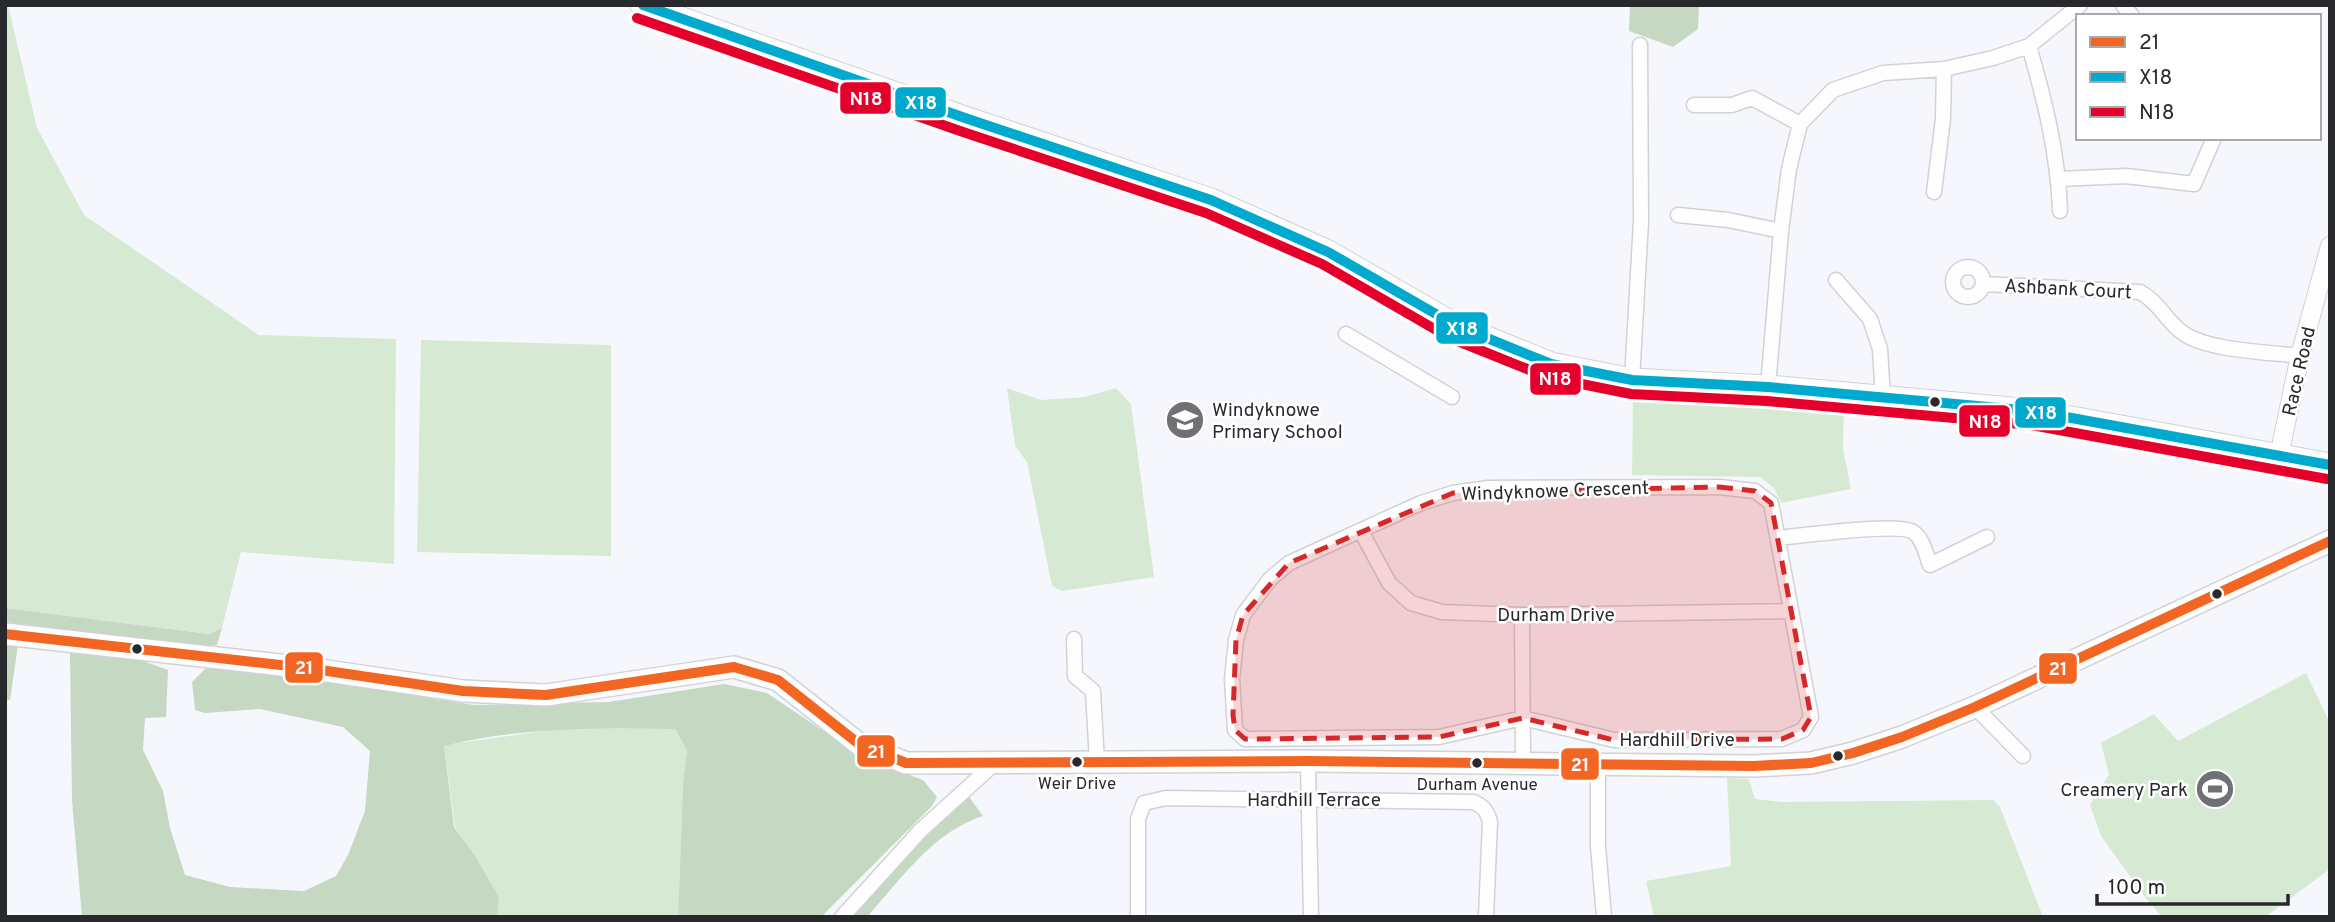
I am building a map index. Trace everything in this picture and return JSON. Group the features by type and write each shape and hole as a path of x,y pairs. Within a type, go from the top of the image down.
{"main road":[{"path":"642,5 968,119 1211,200 1328,253 1455,325 1551,365 1632,380 1768,387 2033,411 2330,465"},
{"path":"5,634 307,668 463,691 546,695 734,667 778,680 859,744 906,763 1308,761 1754,766 1811,763 1902,737 1975,707 2330,541"}],"street":[{"path":"1768,387 1781,231 1789,169 1800,124 1833,90 1883,73 1944,69 1993,58 2029,46 2080,5"},
{"path":"1632,380 1641,221 1640,45"},
{"path":"2029,46 2048,113 2059,178 2060,211"},
{"path":"1934,192 1943,119 1944,69"},
{"path":"1694,106 1732,105 1752,99 1800,124"},
{"path":"2059,178 2126,176 2194,184 2213,140"},
{"path":"1678,215 1728,220 1781,231"},
{"name":"Race Road","path":"2279,456 2300,356 2327,265 2330,246"},
{"path":"1836,280 1870,319 1880,349 1883,398"},
{"name":"Ashbank Court","path":"1983,284 2140,292 2152,298 2182,332 2203,343 2300,356"},
{"path":"1346,334 1452,397"},
{"name":"Windyknowe Crescent","path":"1245,739 1235,730 1232,679 1236,640 1243,615 1270,579 1289,563 1421,503 1452,493 1476,490 1719,487 1755,491 1771,503 1811,717"},
{"path":"1778,538 1887,528 1911,530 1920,538 1930,565 1987,537"},
{"name":"Durham Drive","path":"1361,531 1389,583 1411,603 1442,612 1522,615 1791,611"},
{"path":"1522,615 1523,763"},
{"path":"1074,639 1075,676 1093,691 1097,762"},
{"path":"1975,707 2023,756"},
{"name":"Hardhill Drive","path":"1245,739 1439,737 1523,718 1614,740 1782,739 1803,730 1811,717"},
{"path":"1308,761 1311,917"},
{"path":"842,917 921,830 995,763"},
{"path":"1598,764 1598,846 1604,917"},
{"name":"Hardhill Terrace","path":"1138,917 1138,819 1144,803 1166,797 1474,802 1488,813 1490,822 1486,917"}],"highlighted area":[{"path":"1719,487 1755,491 1771,503 1811,717 1803,730 1782,739 1614,740 1523,718 1439,737 1245,739 1235,730 1233,715 1236,640 1243,615 1289,563 1453,493"}],"green space":[{"path":"5,5 8,5 37,128 84,215 259,335 396,339 394,564 241,552 222,628 210,634 5,608"},
{"path":"1630,5 1699,5 1698,29 1673,47 1629,31"},
{"path":"421,340 611,345 611,556 417,552"},
{"path":"1007,388 1041,400 1085,397 1116,388 1131,404 1154,577 1062,591 1052,586 1027,462 1015,446"},
{"path":"1633,394 1844,408 1843,448 1851,489 1781,503 1774,488 1760,477 1632,475"},
{"path":"5,608 209,634 222,628 217,645 199,646 5,622"},
{"path":"5,643 18,645 10,700 5,699"},
{"path":"70,653 143,661 168,670 166,717 145,718 143,750 163,791 170,828 185,875 230,887 304,891 336,876 348,855 365,811 370,751 343,727 260,709 205,713 195,710 192,682 206,668 285,675 474,705 609,702 724,684 767,693 847,747 923,780 937,797 932,806 821,917 678,917 683,784 687,750 675,729 588,729 501,735 444,746 454,827 474,854 499,897 497,917 82,917 72,800"},
{"name":"Creamery Park","path":"2306,673 2330,723 2330,869 2265,917 2162,917 2101,836 2090,805 2109,774 2101,743 2154,714 2178,741"},
{"path":"566,728 675,729 687,750 683,784 678,917 497,917 499,897 455,827 444,745"},
{"path":"1727,778 1749,779 1755,799 1782,802 1993,800 2000,807 2043,917 1654,917 1646,881 1731,866"},
{"path":"967,794 983,816 965,823 933,845 867,917 851,917 923,838"}],"transit line":[{"name":"X18","path":"643,5 968,119 1211,200 1328,252 1455,325 1551,364 1632,380 1768,387 2033,411 2330,465"},
{"name":"N18","path":"637,18 963,132 1206,213 1322,264 1450,338 1547,377 1631,394 1767,401 2031,425 2327,479"},
{"name":"21","path":"5,634 307,668 463,691 546,695 734,667 778,680 859,744 906,763 1308,761 1754,766 1811,763 1902,737 1975,707 2330,541"}],"place":[{"name":"Windyknowe Primary School","path":"1185,420"},
{"name":"Weir Drive","path":"1077,762"},
{"name":"Durham Avenue","path":"1477,763"},
{"name":"Creamery Park","path":"2215,789"}]}
